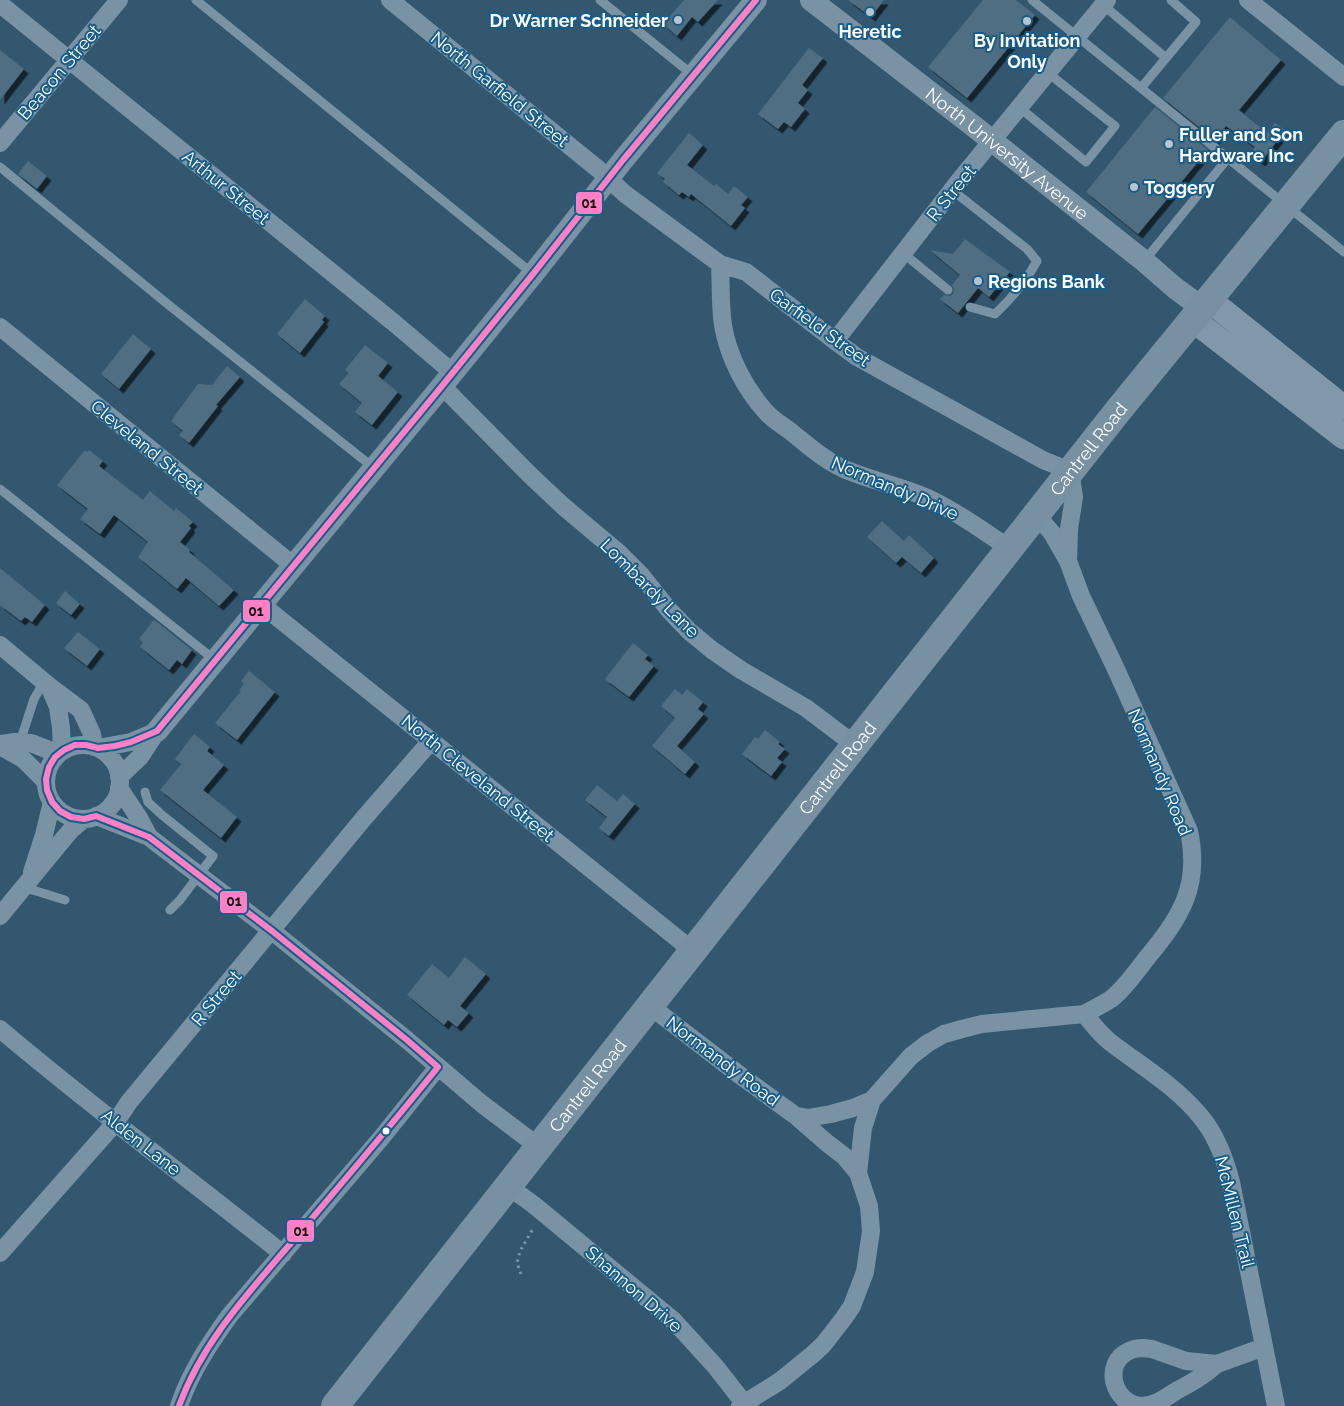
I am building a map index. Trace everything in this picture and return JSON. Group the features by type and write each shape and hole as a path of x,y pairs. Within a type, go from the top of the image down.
{"main road":[{"name":"Cantrell Road","path":"335,1406 1070,471 1344,134"},
{"name":"North University Avenue","path":"1201,308 1344,408"},
{"name":"North University Avenue","path":"1201,308 1344,437"}],"street":[{"name":"Beacon Street","path":"0,143 118,0"},
{"name":"North Garfield Street","path":"390,0 609,179"},
{"path":"0,916 71,830 90,817 107,809 115,800 119,782 140,757 156,731 294,566 533,274 623,160 756,0"},
{"name":"North University Avenue","path":"811,0 993,141 1201,308"},
{"path":"1248,0 1344,77"},
{"name":"R Street","path":"834,341 952,190 1105,3"},
{"name":"Arthur Street","path":"0,4 393,322 447,379"},
{"name":"Garfield Street","path":"609,179 625,194 720,264 746,272 857,357 1043,460 1070,471"},
{"name":"Normandy Drive","path":"720,264 722,314 730,350 739,372 751,393 766,412 811,450 836,465 850,472 902,488 932,500 967,519 1009,548"},
{"name":"Cleveland Street","path":"0,327 294,566"},
{"name":"Lombardy Lane","path":"447,379 531,476 620,554 641,575 669,610 689,631 741,670 806,708 855,745"},
{"name":"Normandy Road","path":"1068,561 1069,529 1074,497 1070,471"},
{"name":"Normandy Road","path":"858,1173 863,1128 872,1100 911,1056 944,1034 962,1028 982,1024 1084,1014 1112,998 1134,975 1169,931 1180,913 1187,895 1191,876 1192,847 1189,831 1081,596 1068,561 1052,533 1036,514"},
{"name":"North Cleveland Street","path":"262,604 693,951"},
{"path":"4,651 81,710 96,747"},
{"path":"47,684 58,708 61,728 60,753"},
{"path":"96,747 131,742 156,731"},
{"name":"R Street","path":"0,1253 115,1123 129,1102 364,818 431,741"},
{"path":"0,745 20,742 31,743 60,753"},
{"path":"0,745 23,758 46,782"},
{"path":"149,837 119,782 115,763 108,754 96,747 86,745 75,746 55,757 49,767 46,782 52,802 60,811 71,817 90,817 149,837 272,931 407,1040 482,1104 539,1147"},
{"path":"26,884 44,835 52,802"},
{"name":"Normandy Road","path":"650,1006 796,1116 844,1156 858,1173"},
{"name":"McMillen Trail","path":"1084,1014 1109,1040 1187,1101 1202,1118 1216,1139 1225,1160 1231,1182 1276,1406"},
{"name":"Alden Lane","path":"0,1029 115,1123 219,1202 283,1254"},
{"path":"179,1406 194,1370 210,1342 382,1137 438,1067"},
{"name":"Normandy Road","path":"796,1116 808,1118 831,1114 872,1100"},
{"path":"742,1405 780,1381 812,1355 839,1325 852,1306 865,1272 870,1231 869,1206 858,1173"},
{"name":"Shannon Drive","path":"508,1186 674,1320 715,1366 742,1405"},
{"path":"1217,1364 1186,1361 1144,1348 1127,1352 1118,1361 1113,1381 1127,1401 1132,1404 1142,1406 1155,1404 1199,1379 1217,1364 1264,1347"}],"lane":[{"path":"196,0 533,274"},
{"path":"600,0 694,76"},
{"path":"1032,0 1344,252"},
{"path":"1141,88 1196,22 1171,0"},
{"path":"1105,3 1166,58"},
{"path":"1020,108 1086,162 1115,126 1048,73"},
{"path":"1144,261 1228,158"},
{"path":"0,167 170,306 374,468"},
{"path":"952,190 1027,249 1037,261 1010,299 995,314 970,307"},
{"path":"903,253 948,290"},
{"path":"0,488 216,661"},
{"path":"20,742 34,699 47,684"},
{"path":"145,792 148,802 213,856 200,875 170,910"},
{"path":"26,884 66,900"}],"path":[{"path":"521,1274 517,1263 520,1251 543,1213"}],"building":[{"name":"Dr Warner Schneider","path":"684,0 718,0 698,22 692,17 677,36 663,24"},
{"name":"Heretic","path":"848,0 884,0 871,17"},
{"path":"983,0 1016,0 1035,15 967,98 928,67"},
{"path":"1230,17 1281,60 1239,110 1267,133 1275,123 1285,130 1261,162 1250,154 1255,147 1226,126 1215,140 1163,98"},
{"path":"809,48 823,58 802,85 808,90 798,103 805,109 791,127 784,122 778,129 758,114"},
{"path":"0,50 24,69 0,100"},
{"name":"Toggery","path":"1155,107 1208,150 1138,234 1086,192"},
{"path":"689,133 703,145 687,165 714,186 716,184 728,194 734,186 748,197 741,205 745,208 731,226 691,194 689,197 682,192 679,195 663,182 665,179 657,173"},
{"path":"28,161 47,176 37,189 18,174"},
{"name":"Regions Bank","path":"965,239 1010,272 989,297 978,288 958,313 940,299 944,295 950,296 953,294 954,288 952,285 960,275 930,250 953,254"},
{"path":"305,299 325,316 322,320 324,322 300,353 277,334"},
{"path":"133,334 151,349 119,389 101,374"},
{"path":"365,345 388,363 378,376 398,392 372,425 355,412 362,403 339,384 349,373 345,370"},
{"path":"227,366 240,377 216,405 218,406 189,443 179,435 183,431 171,421 198,384 212,385"},
{"path":"85,450 87,452 89,450 103,461 99,466 143,500 150,491 174,511 176,508 193,522 189,526 191,528 180,542 234,590 219,606 186,578 177,589 138,557 148,542 114,515 100,534 80,519 88,509 57,485"},
{"path":"882,521 904,541 909,535 934,558 921,573 902,557 896,563 867,537"},
{"path":"0,568 45,605 32,622 25,617 21,621 0,605"},
{"path":"65,591 80,604 71,615 56,603"},
{"path":"154,620 192,650 182,664 177,660 169,670 140,647 143,642 139,639"},
{"path":"78,632 100,649 87,666 64,648"},
{"path":"633,643 648,655 645,659 654,666 629,697 605,679"},
{"path":"249,671 275,692 237,740 215,723 241,691 239,690 244,684 241,681"},
{"path":"675,689 682,695 687,689 703,702 698,709 704,714 677,746 695,762 685,774 652,746 675,718 661,706"},
{"path":"765,730 780,742 778,744 785,749 777,758 782,762 771,776 742,754 755,737 758,739"},
{"path":"194,734 210,747 207,751 224,765 203,790 237,817 221,838 160,790 181,764 175,759"},
{"path":"597,785 617,801 623,794 635,804 609,836 599,828 607,817 585,800"},
{"path":"465,957 486,974 460,1006 469,1013 457,1027 448,1020 444,1025 407,995 432,964 449,978"}],"transit line":[{"name":"01","path":"438,1067 272,931 149,837 96,816 84,819 71,817 60,811 52,802 47,790 46,779 49,767 55,757 75,745 98,748 115,746 131,742 157,731 442,386 623,160 756,0"},
{"name":"01","path":"179,1406 202,1357 249,1292 438,1067"}],"place":[{"name":"Heretic","path":"870,12"},
{"name":"Dr Warner Schneider","path":"678,20"},
{"name":"By Invitation Only","path":"1027,21"},
{"name":"Fuller and Son Hardware Inc","path":"1169,144"},
{"name":"Toggery","path":"1134,187"},
{"name":"Regions Bank","path":"978,281"}]}
